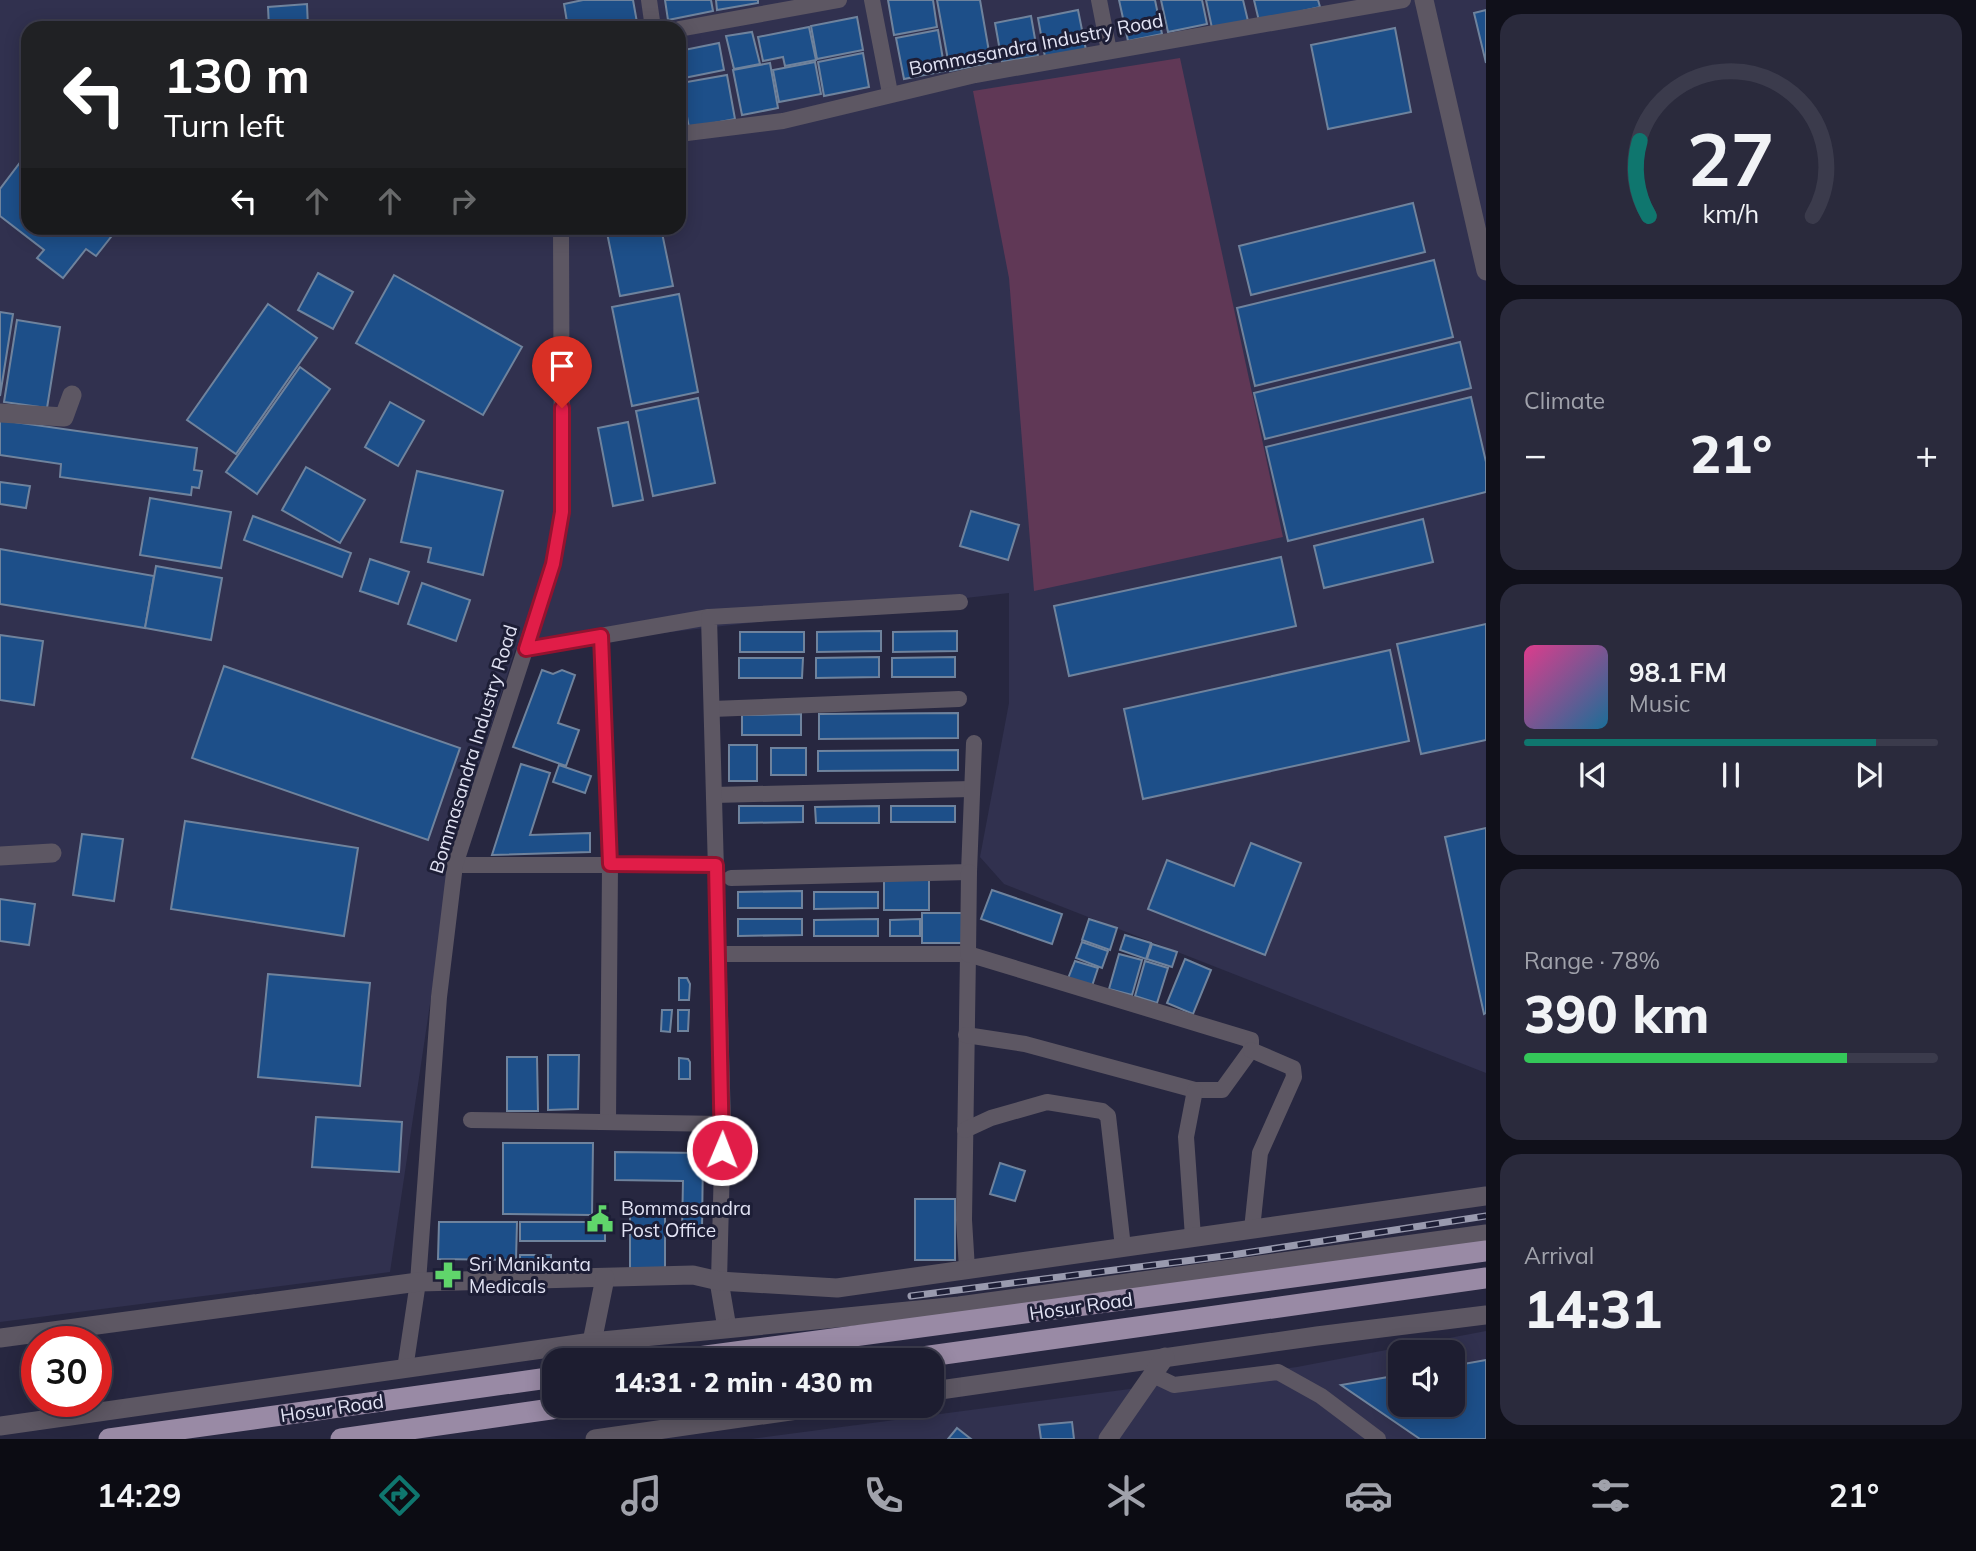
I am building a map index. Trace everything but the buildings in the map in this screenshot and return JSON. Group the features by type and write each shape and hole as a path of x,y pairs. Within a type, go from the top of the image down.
{"highway":[{"name":"Hosur Road","path":"766,1348 1486,1251"},
{"name":"Hosur Road","path":"944,1354 1486,1278"},
{"name":"Hosur Road","path":"108,1439 542,1379"},
{"name":"Hosur Road","path":"341,1439 542,1410"}],"street":[{"path":"649,0 652,21"},
{"path":"686,28 839,0"},
{"path":"872,0 890,93"},
{"path":"1099,0 1109,51"},
{"name":"Bommasandra Industry Road","path":"686,133 783,121 890,93 1109,51 1403,0"},
{"path":"1424,0 1486,271"},
{"name":"Bommasandra Industry Road","path":"405,1369 418,1282 439,997 456,864 553,564 562,512 561,235"},
{"path":"0,413 64,417 72,395"},
{"path":"526,649 709,617 960,602"},
{"path":"709,617 723,1124 719,1281 727,1328"},
{"path":"601,636 610,864 608,1122"},
{"path":"712,709 959,699"},
{"path":"967,1269 966,1035 974,743"},
{"path":"714,795 971,789"},
{"path":"0,856 51,853"},
{"path":"456,864 716,865"},
{"path":"731,878 969,872"},
{"path":"720,954 968,954 1251,1040 1251,1050 1222,1090 1195,1090 1025,1044 966,1035"},
{"path":"1251,1050 1293,1068 1294,1077 1260,1153 1252,1229"},
{"path":"1194,1237 1186,1137 1195,1090"},
{"path":"965,1130 991,1118 1047,1102 1102,1111 1108,1116 1123,1247"},
{"path":"471,1120 723,1124"},
{"path":"0,1338 418,1282 693,1275 719,1281 837,1289 1486,1196"},
{"path":"0,1426 592,1342 959,1306 1486,1234"},
{"path":"592,1342 605,1278"},
{"path":"837,1289 839,1317"},
{"path":"944,1389 1486,1315"},
{"path":"1108,1439 1165,1357"},
{"path":"1153,1375 1174,1385 1278,1371 1321,1396 1378,1439"},
{"path":"595,1439 741,1418"}],"shaded area":[{"path":"0,0 1486,0 1486,1073 1004,884 980,857 1009,703 1009,593 515,650 453,850 390,1272 0,1322"},
{"path":"1180,58 1283,537 1034,591 1009,278 973,91"},
{"path":"1486,1331 1486,1439 751,1439 910,1418 944,1418 944,1414 1297,1367 1388,1350 1388,1417 1465,1417 1465,1340 1439,1340"}],"railway":[{"path":"911,1296 1232,1255 1486,1216"}],"place":[{"name":"Bommasandra Post Office","path":"600,1219"},
{"name":"Sri Manikanta Medicals","path":"448,1275"}],"route":[{"path":"562,408 562,512 553,564 526,649 601,636 610,864 716,865 720,954 722,1150"}]}
